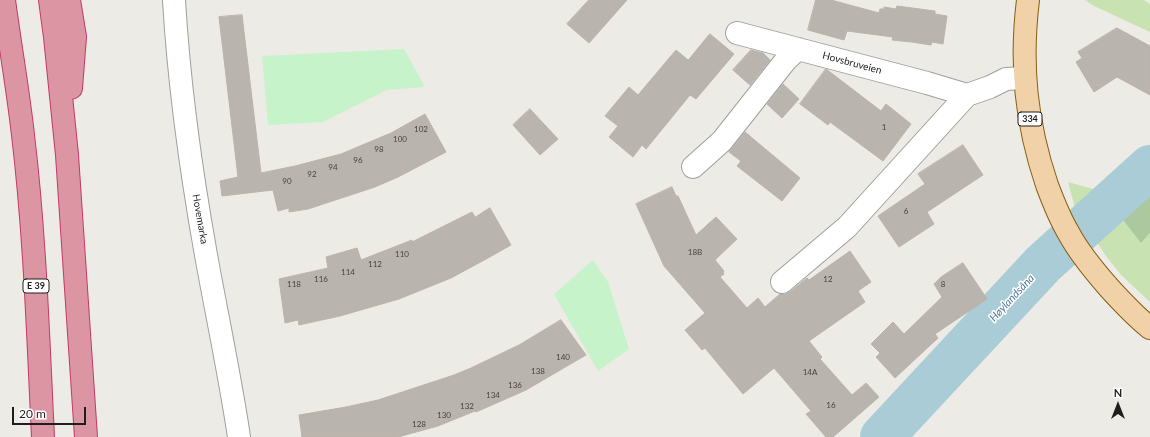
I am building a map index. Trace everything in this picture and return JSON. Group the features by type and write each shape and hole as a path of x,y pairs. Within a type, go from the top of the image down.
{"highway":[{"name":"E 39","path":"4,0 23,134 35,270 43,437"},
{"path":"50,0 67,155 86,437"},
{"path":"67,155 74,37 69,0"},
{"name":"E 39","path":"0,49 23,134"}],"main road":[{"name":"334","path":"1028,0 1024,43 1028,109 1041,167 1052,198 1067,231 1083,257 1123,303 1150,328"}],"street":[{"name":"Hovemarka","path":"174,0 181,88 192,175 239,437"},
{"name":"Hovsbruveien","path":"737,33 967,95"},
{"path":"693,167 722,141 786,60 798,49"},
{"path":"782,282 847,227 967,95 990,87 1006,79 1025,78"}],"green space":[{"path":"1085,0 1144,0 1150,4 1150,32 1094,6"},
{"path":"404,49 425,87 387,90 323,122 268,125 262,56"},
{"path":"1150,147 1150,233 1141,243 1100,191"},
{"path":"1068,182 1100,191 1141,243 1150,233 1150,302 1121,275 1106,256 1075,208"},
{"path":"593,260 608,282 629,349 598,371 554,294"}],"building":[{"path":"589,0 627,0 589,43 567,24"},
{"path":"816,0 831,0 879,13 880,9 884,9 884,7 896,9 897,6 935,11 935,14 947,16 943,44 932,42 931,45 892,40 893,37 847,31 844,40 808,30"},
{"path":"242,15 261,173 341,154 391,133 425,114 446,152 398,177 375,187 308,209 289,212 289,208 278,211 273,190 222,196 220,181 238,177 219,17"},
{"path":"1117,28 1150,46 1150,95 1117,77 1094,92 1076,62 1082,58 1078,52"},
{"path":"710,34 734,54 696,99 690,95 646,149 642,145 633,157 609,137 618,126 605,116 629,87 638,95 676,50 688,60"},
{"path":"751,50 763,53 770,60 750,85 733,70"},
{"path":"826,69 881,111 886,104 911,124 883,161 830,122 828,125 800,104"},
{"path":"783,84 799,99 782,118 767,104"},
{"path":"530,109 558,139 540,155 513,125"},
{"path":"745,132 800,178 782,201 737,166 741,161 729,152"},
{"path":"963,145 983,175 927,212 934,224 899,247 878,216 925,184 918,174"},
{"path":"672,187 676,196 678,196 696,235 716,217 737,239 715,260 724,271 724,274 720,277 747,308 758,298 765,307 780,294 790,292 807,278 809,280 850,251 871,282 858,291 865,302 809,341 822,357 820,359 852,395 866,383 879,397 833,437 826,437 806,414 811,411 774,368 743,394 705,348 702,350 685,330 705,313 664,266 636,204"},
{"path":"490,208 511,245 488,258 451,278 399,299 340,316 299,325 298,320 285,323 279,279 328,268 326,257 357,248 361,260 412,240 412,242 472,212 475,217"},
{"path":"963,263 987,299 935,334 938,338 895,378 876,357 880,353 871,344 893,322 904,334 942,297 934,284 941,277"},
{"path":"561,320 586,355 526,390 476,412 475,411 438,426 398,437 302,437 299,415 378,400 454,375 519,345"}],"waterway":[{"name":"Høylandsåna","path":"882,437 1043,264 1150,167"}]}
